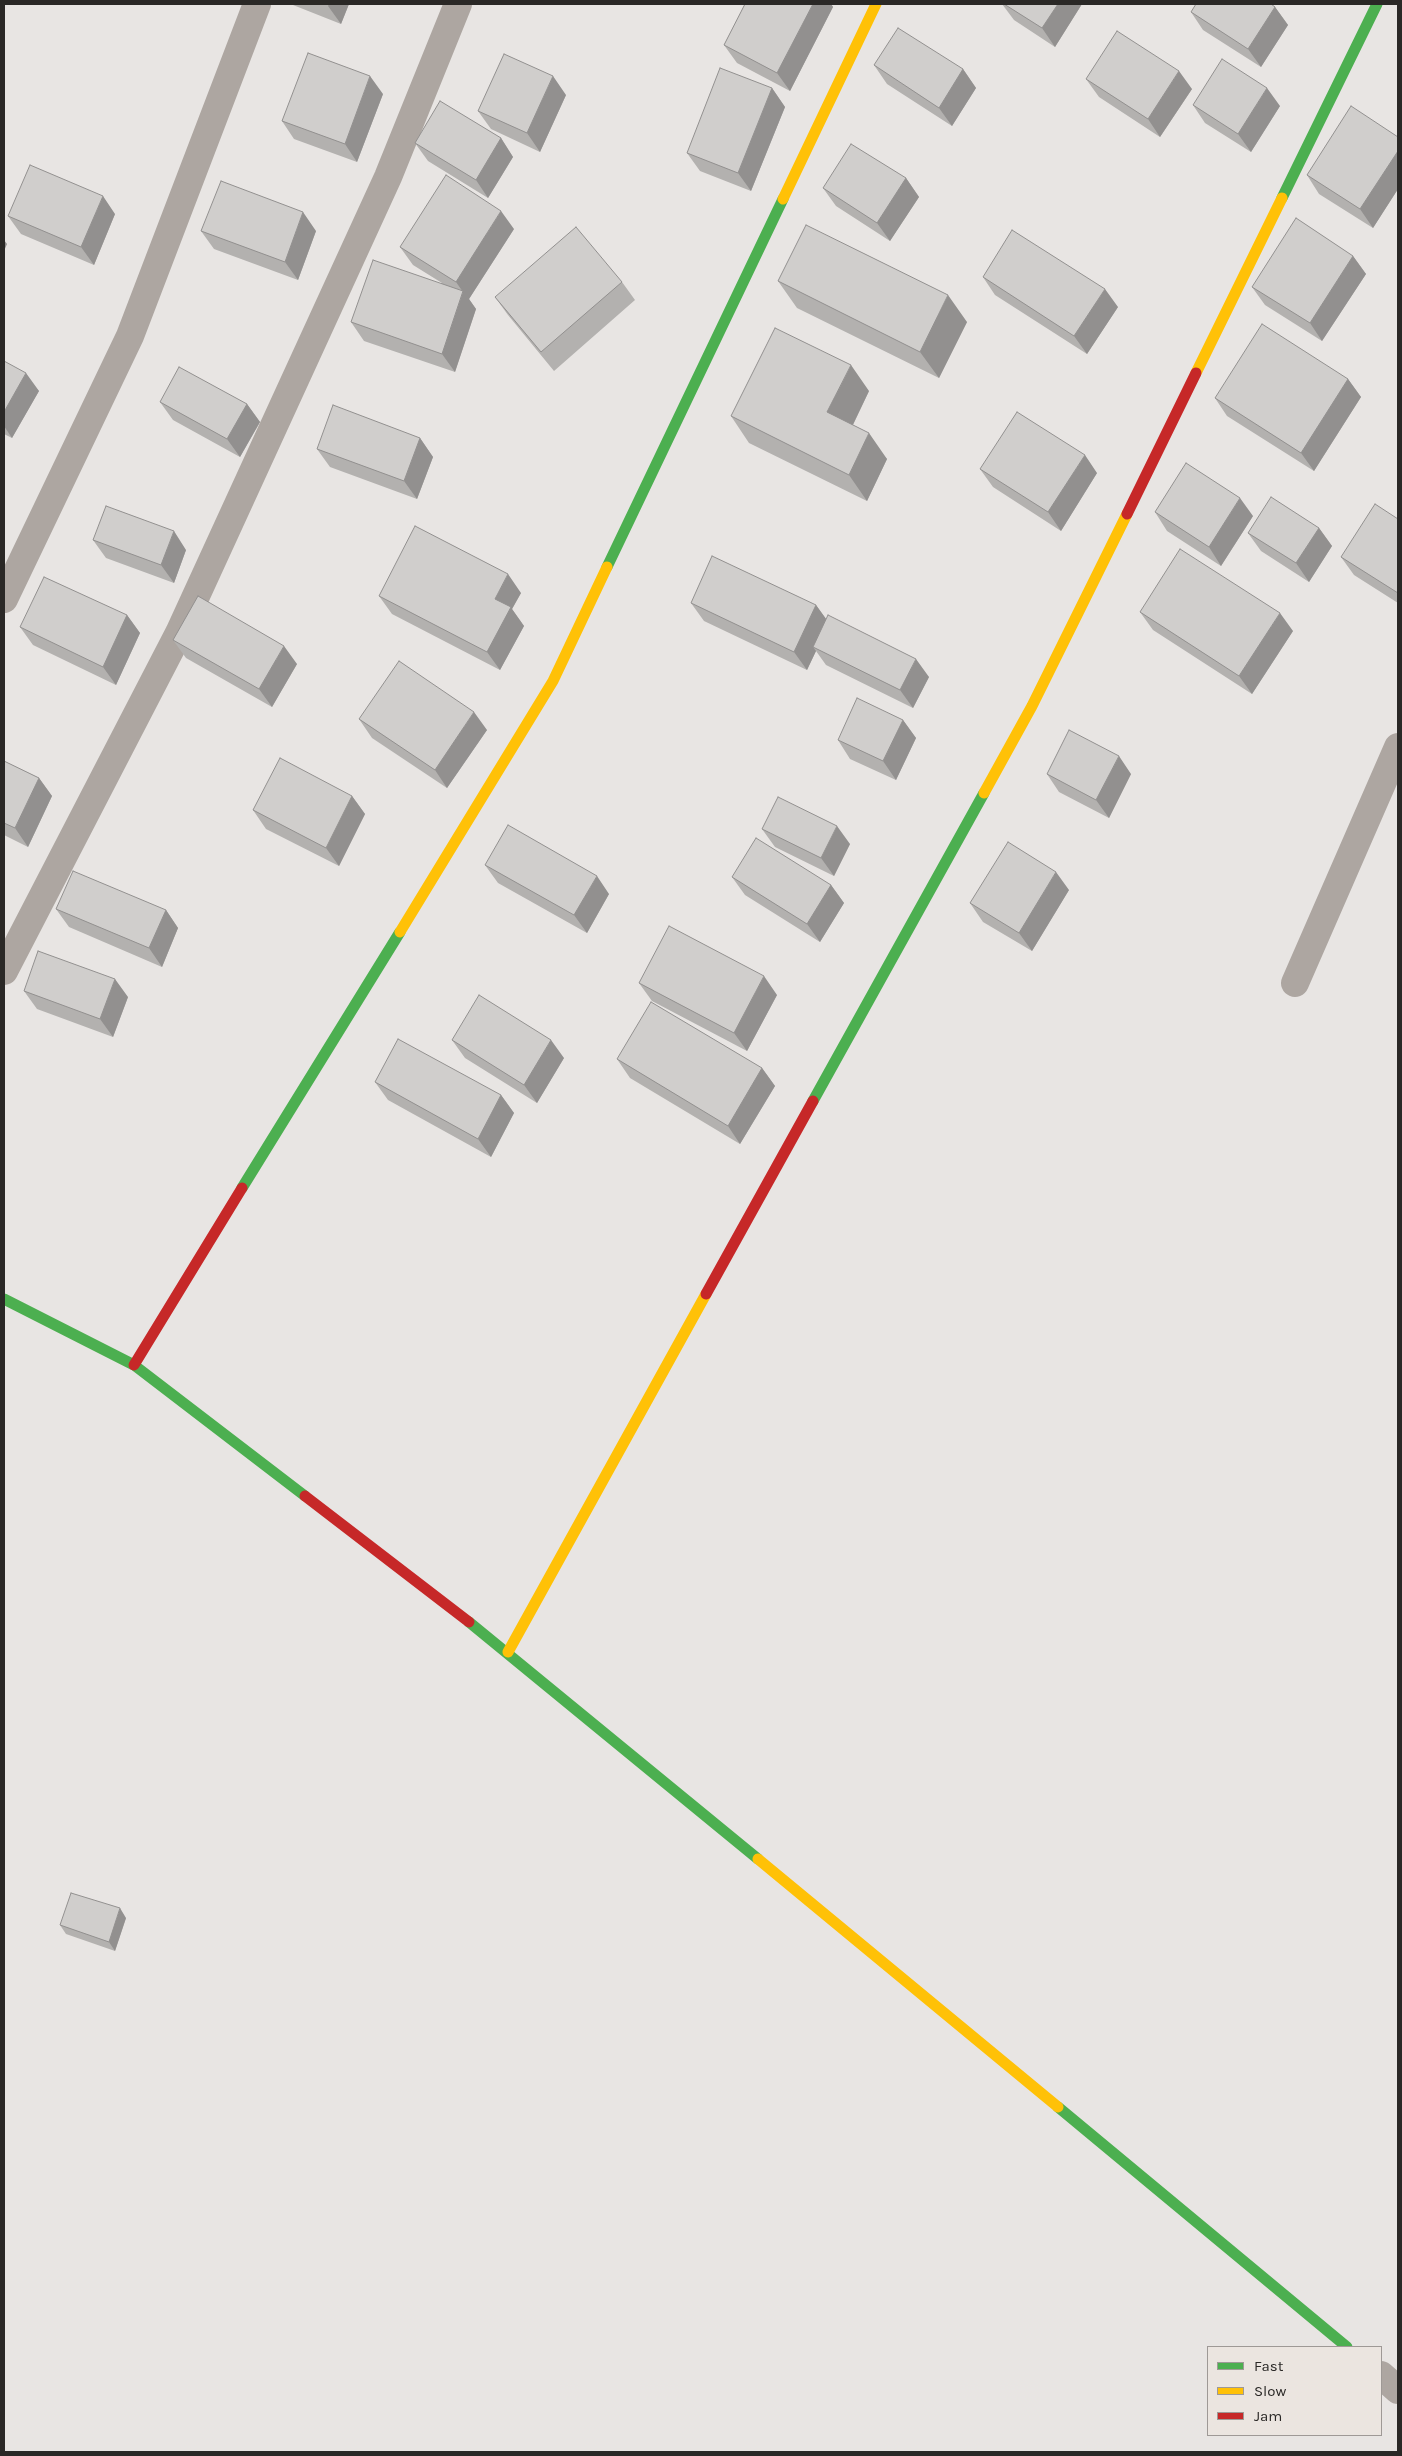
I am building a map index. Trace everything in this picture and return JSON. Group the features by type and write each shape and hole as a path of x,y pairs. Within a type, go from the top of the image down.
{"street":[{"path":"4,599 130,336 257,4"},
{"path":"4,970 179,633 388,177 458,4"},
{"path":"134,1365 553,681 876,4"},
{"path":"508,1652 1032,706 1377,4"},
{"path":"1294,983 1398,747"},
{"path":"4,1299 134,1365 508,1652 1346,2346"},
{"path":"1382,2376 1398,2390"}],"building":[{"path":"745,4 813,4 777,73 724,45"},
{"path":"1004,4 1058,4 1042,28"},
{"path":"1196,4 1271,4 1275,7 1248,49 1191,12"},
{"path":"898,28 963,69 939,108 874,65"},
{"path":"1117,31 1179,71 1148,119 1086,79"},
{"path":"308,53 370,76 345,144 282,121"},
{"path":"504,54 553,76 527,133 478,111"},
{"path":"1222,59 1267,88 1238,134 1193,105"},
{"path":"720,68 772,88 738,173 687,153"},
{"path":"440,101 501,138 476,180 415,143"},
{"path":"1351,106 1398,137 1398,151 1360,209 1307,175"},
{"path":"851,144 906,178 877,223 823,188"},
{"path":"30,165 103,196 81,247 8,216"},
{"path":"446,175 501,211 456,282 400,247"},
{"path":"221,181 303,212 285,262 201,231"},
{"path":"1296,218 1353,256 1310,323 1252,287"},
{"path":"806,225 948,295 920,352 778,281"},
{"path":"576,227 622,282 541,352 495,297"},
{"path":"1012,230 1105,289 1074,336 983,277"},
{"path":"373,260 463,291 442,354 351,322"},
{"path":"1262,324 1348,379 1301,453 1215,398"},
{"path":"775,328 851,365 827,412 869,433 849,475 731,416"},
{"path":"4,361 26,373 4,412"},
{"path":"179,367 247,404 227,439 160,402"},
{"path":"333,405 420,438 404,481 317,449"},
{"path":"1017,412 1085,455 1048,512 980,469"},
{"path":"1186,463 1240,498 1209,547 1155,512"},
{"path":"1271,497 1319,528 1296,563 1248,533"},
{"path":"1375,504 1398,519 1398,593 1341,557"},
{"path":"106,506 174,531 161,565 93,540"},
{"path":"415,526 508,574 495,599 511,607 487,652 379,596"},
{"path":"1180,549 1280,613 1239,676 1140,612"},
{"path":"712,556 816,605 794,652 691,603"},
{"path":"44,577 127,615 103,667 20,627"},
{"path":"198,596 284,646 259,689 173,640"},
{"path":"828,615 916,659 900,690 813,647"},
{"path":"399,661 474,712 435,770 359,719"},
{"path":"857,698 903,720 883,761 838,740"},
{"path":"1069,730 1119,756 1096,800 1047,774"},
{"path":"280,758 352,796 326,848 253,810"},
{"path":"4,761 39,778 15,828 4,823"},
{"path":"778,797 837,826 821,858 762,829"},
{"path":"508,825 597,876 574,915 485,865"},
{"path":"756,838 831,885 807,924 732,877"},
{"path":"1008,842 1056,872 1019,933 970,903"},
{"path":"73,871 166,910 149,948 56,909"},
{"path":"669,926 764,976 734,1033 639,983"},
{"path":"38,951 115,979 100,1019 24,991"},
{"path":"479,995 551,1040 524,1085 452,1040"},
{"path":"651,1002 762,1068 728,1126 617,1059"},
{"path":"398,1039 501,1095 478,1139 375,1082"},
{"path":"71,1893 120,1908 109,1942 60,1925"}],"traffic: fast":[{"path":"1282,198 1377,4"},
{"path":"607,567 783,199"},
{"path":"813,1101 984,793"},
{"path":"242,1188 400,932"},
{"path":"4,1299 134,1365 305,1496"},
{"path":"469,1622 758,1859"},
{"path":"1058,2107 1346,2346"}],"traffic: slow":[{"path":"783,199 876,4"},
{"path":"1196,373 1282,198"},
{"path":"984,793 1032,706 1127,514"},
{"path":"400,932 553,681 607,567"},
{"path":"508,1652 706,1294"},
{"path":"758,1859 1058,2107"}],"traffic: jam":[{"path":"1127,514 1196,373"},
{"path":"706,1294 813,1101"},
{"path":"134,1365 242,1188"},
{"path":"305,1496 469,1622"}]}
